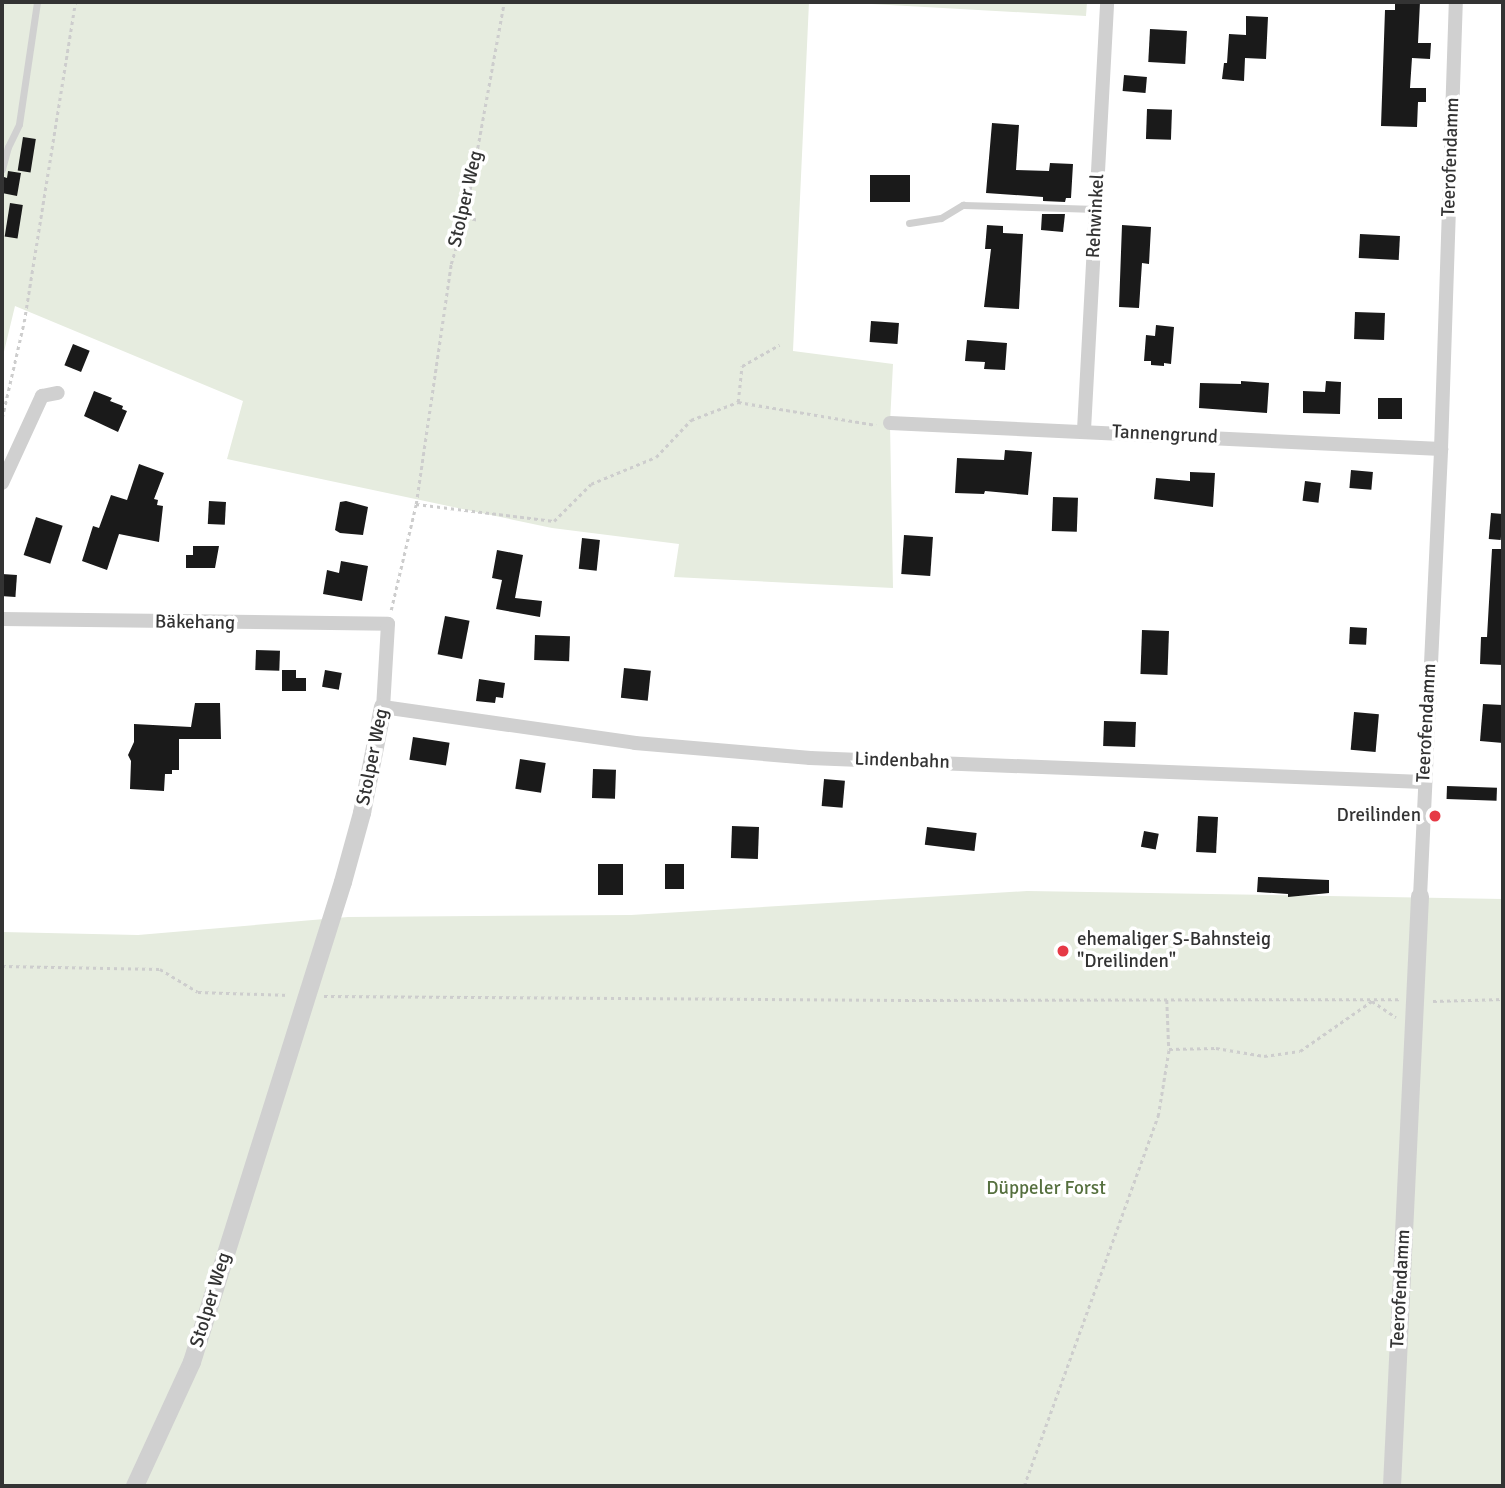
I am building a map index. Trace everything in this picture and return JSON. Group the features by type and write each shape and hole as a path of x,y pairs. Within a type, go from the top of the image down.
{"street":[{"name":"Rehwinkel","path":"1084,430 1107,2"},
{"name":"Teerofendamm","path":"1392,1486 1441,449 1457,2"},
{"path":"2,483 42,396 58,393"},
{"name":"Tannengrund","path":"890,423 1084,430 1441,449"},
{"name":"Bäkehang","path":"2,619 388,624"},
{"name":"Stolper Weg","path":"135,1486 192,1362 362,813 383,707 388,624"},
{"name":"Lindenbahn","path":"383,707 706,751 1424,782"}],"lane":[{"path":"2,169 8,147 19,124 37,2"},
{"path":"909,223 941,218 963,205 1097,209"}],"path":[{"path":"2,418 24,322 75,2"},
{"name":"Stolper Weg","path":"388,624 416,504 450,264 465,217 504,2"},
{"path":"465,217 480,220"},
{"path":"738,402 742,366 779,345"},
{"path":"416,504 554,521 591,484 656,457 691,420 738,402 868,426 890,423"},
{"path":"2,966 160,969 198,992 308,988 1167,1000 1503,999"},
{"path":"1024,1486 1158,1116 1168,1049 1167,1000"},
{"path":"1372,1001 1413,1028"},
{"path":"1168,1049 1216,1048 1264,1056 1300,1051 1372,1001"}],"green space":[{"path":"2,2 809,2 793,351 893,364 890,423 893,588 674,577 679,544 552,528 227,459 243,401 15,306 2,360"},
{"path":"836,2 1087,2 1086,16"},
{"name":"Düppeler Forst","path":"1027,891 1503,899 1503,1486 2,1486 2,932 138,935 348,917 631,915"}],"building":[{"path":"1395,2 1420,2 1418,43 1431,43 1430,59 1412,58 1410,88 1426,88 1426,102 1418,102 1417,127 1381,126 1385,10 1395,10"},
{"path":"1246,16 1268,17 1266,59 1245,58 1244,81 1222,79 1224,63 1227,63 1229,34 1246,35"},
{"path":"1150,29 1187,31 1185,64 1148,62"},
{"path":"1124,75 1147,77 1146,93 1123,91"},
{"path":"1147,109 1172,110 1171,140 1146,139"},
{"path":"992,123 1019,125 1016,170 1049,171 1050,163 1073,164 1071,198 1066,198 1065,202 1043,201 1043,197 986,193"},
{"path":"23,137 36,139 31,173 18,171"},
{"path":"8,171 21,173 17,196 2,193 4,177 7,178"},
{"path":"870,175 910,175 910,202 870,202"},
{"path":"10,203 23,205 18,239 5,237"},
{"path":"1042,214 1065,214 1063,232 1041,230"},
{"path":"987,225 1003,226 1003,233 1023,234 1019,309 984,307 991,249 985,249"},
{"path":"1122,225 1151,227 1149,264 1142,263 1139,308 1119,307"},
{"path":"1360,234 1400,236 1399,260 1359,258"},
{"path":"1355,312 1385,313 1384,340 1354,339"},
{"path":"871,321 899,323 897,344 870,342"},
{"path":"1156,325 1174,327 1171,364 1151,365 1151,361 1144,361 1146,335 1155,336"},
{"path":"967,340 1007,343 1005,370 984,369 985,362 965,361"},
{"path":"73,344 90,351 81,372 64,365"},
{"path":"1241,381 1269,383 1267,413 1199,408 1200,383 1241,384"},
{"path":"1326,381 1341,382 1340,414 1303,413 1303,391 1325,392"},
{"path":"94,391 112,398 110,401 123,406 122,409 127,411 118,432 84,416"},
{"path":"1378,398 1402,398 1402,419 1378,419"},
{"path":"1005,450 1032,452 1028,495 985,491 984,494 955,493 957,458 1004,460"},
{"path":"139,464 164,473 154,499 158,500 157,505 163,506 159,542 119,534 107,570 82,561 93,526 99,528 111,495 127,500"},
{"path":"1351,470 1373,472 1371,490 1349,488"},
{"path":"1190,472 1215,473 1213,507 1154,499 1156,478 1190,481"},
{"path":"1305,481 1321,483 1318,503 1303,501"},
{"path":"1053,497 1078,498 1077,532 1052,531"},
{"path":"209,501 226,502 225,525 208,524"},
{"path":"340,502 368,507 363,535 335,530"},
{"path":"1491,513 1503,514 1501,540 1489,539"},
{"path":"36,517 63,526 50,564 24,555"},
{"path":"904,535 933,537 930,576 901,574"},
{"path":"582,538 600,540 597,571 579,569"},
{"path":"193,546 219,546 215,568 186,568 186,555 193,555"},
{"path":"1492,549 1503,549 1503,665 1480,664 1481,637 1487,637"},
{"path":"497,550 523,555 515,598 542,601 540,617 496,609 502,580 492,578"},
{"path":"341,561 368,566 362,601 323,594 327,570 339,573"},
{"path":"2,574 17,575 15,597 2,596"},
{"path":"445,616 470,621 462,659 438,654"},
{"path":"1350,627 1367,628 1366,645 1349,644"},
{"path":"1142,630 1169,631 1167,675 1140,674"},
{"path":"535,635 570,636 569,661 534,660"},
{"path":"256,650 280,651 279,671 255,670"},
{"path":"624,668 651,671 648,701 621,698"},
{"path":"282,670 296,670 296,678 306,678 306,691 282,691"},
{"path":"325,670 342,673 339,690 322,687"},
{"path":"479,679 505,683 503,698 496,697 495,703 476,701"},
{"path":"195,703 220,703 221,739 179,739 179,770 165,774 164,791 130,789 131,761 128,755 134,742 134,724 191,727"},
{"path":"1483,704 1503,705 1503,743 1480,741"},
{"path":"1354,712 1379,714 1376,752 1351,750"},
{"path":"1104,721 1136,722 1135,747 1103,746"},
{"path":"413,737 450,743 446,766 409,760"},
{"path":"520,759 546,763 541,793 515,789"},
{"path":"593,769 616,770 615,799 592,798"},
{"path":"824,779 845,781 843,808 822,806"},
{"path":"1447,786 1497,788 1497,801 1447,799"},
{"path":"1198,816 1218,817 1216,853 1196,852"},
{"path":"732,826 759,827 758,859 731,858"},
{"path":"927,827 977,833 974,851 925,845"},
{"path":"1144,831 1159,834 1156,850 1141,847"},
{"path":"598,864 623,864 623,895 598,895"},
{"path":"665,864 684,864 684,889 665,889"},
{"path":"1258,877 1329,880 1329,893 1288,897 1288,894 1257,892"}],"place":[{"name":"Dreilinden","path":"1435,816"},
{"name":"ehemaliger S-Bahnsteig \"Dreilinden\"","path":"1063,951"}]}
